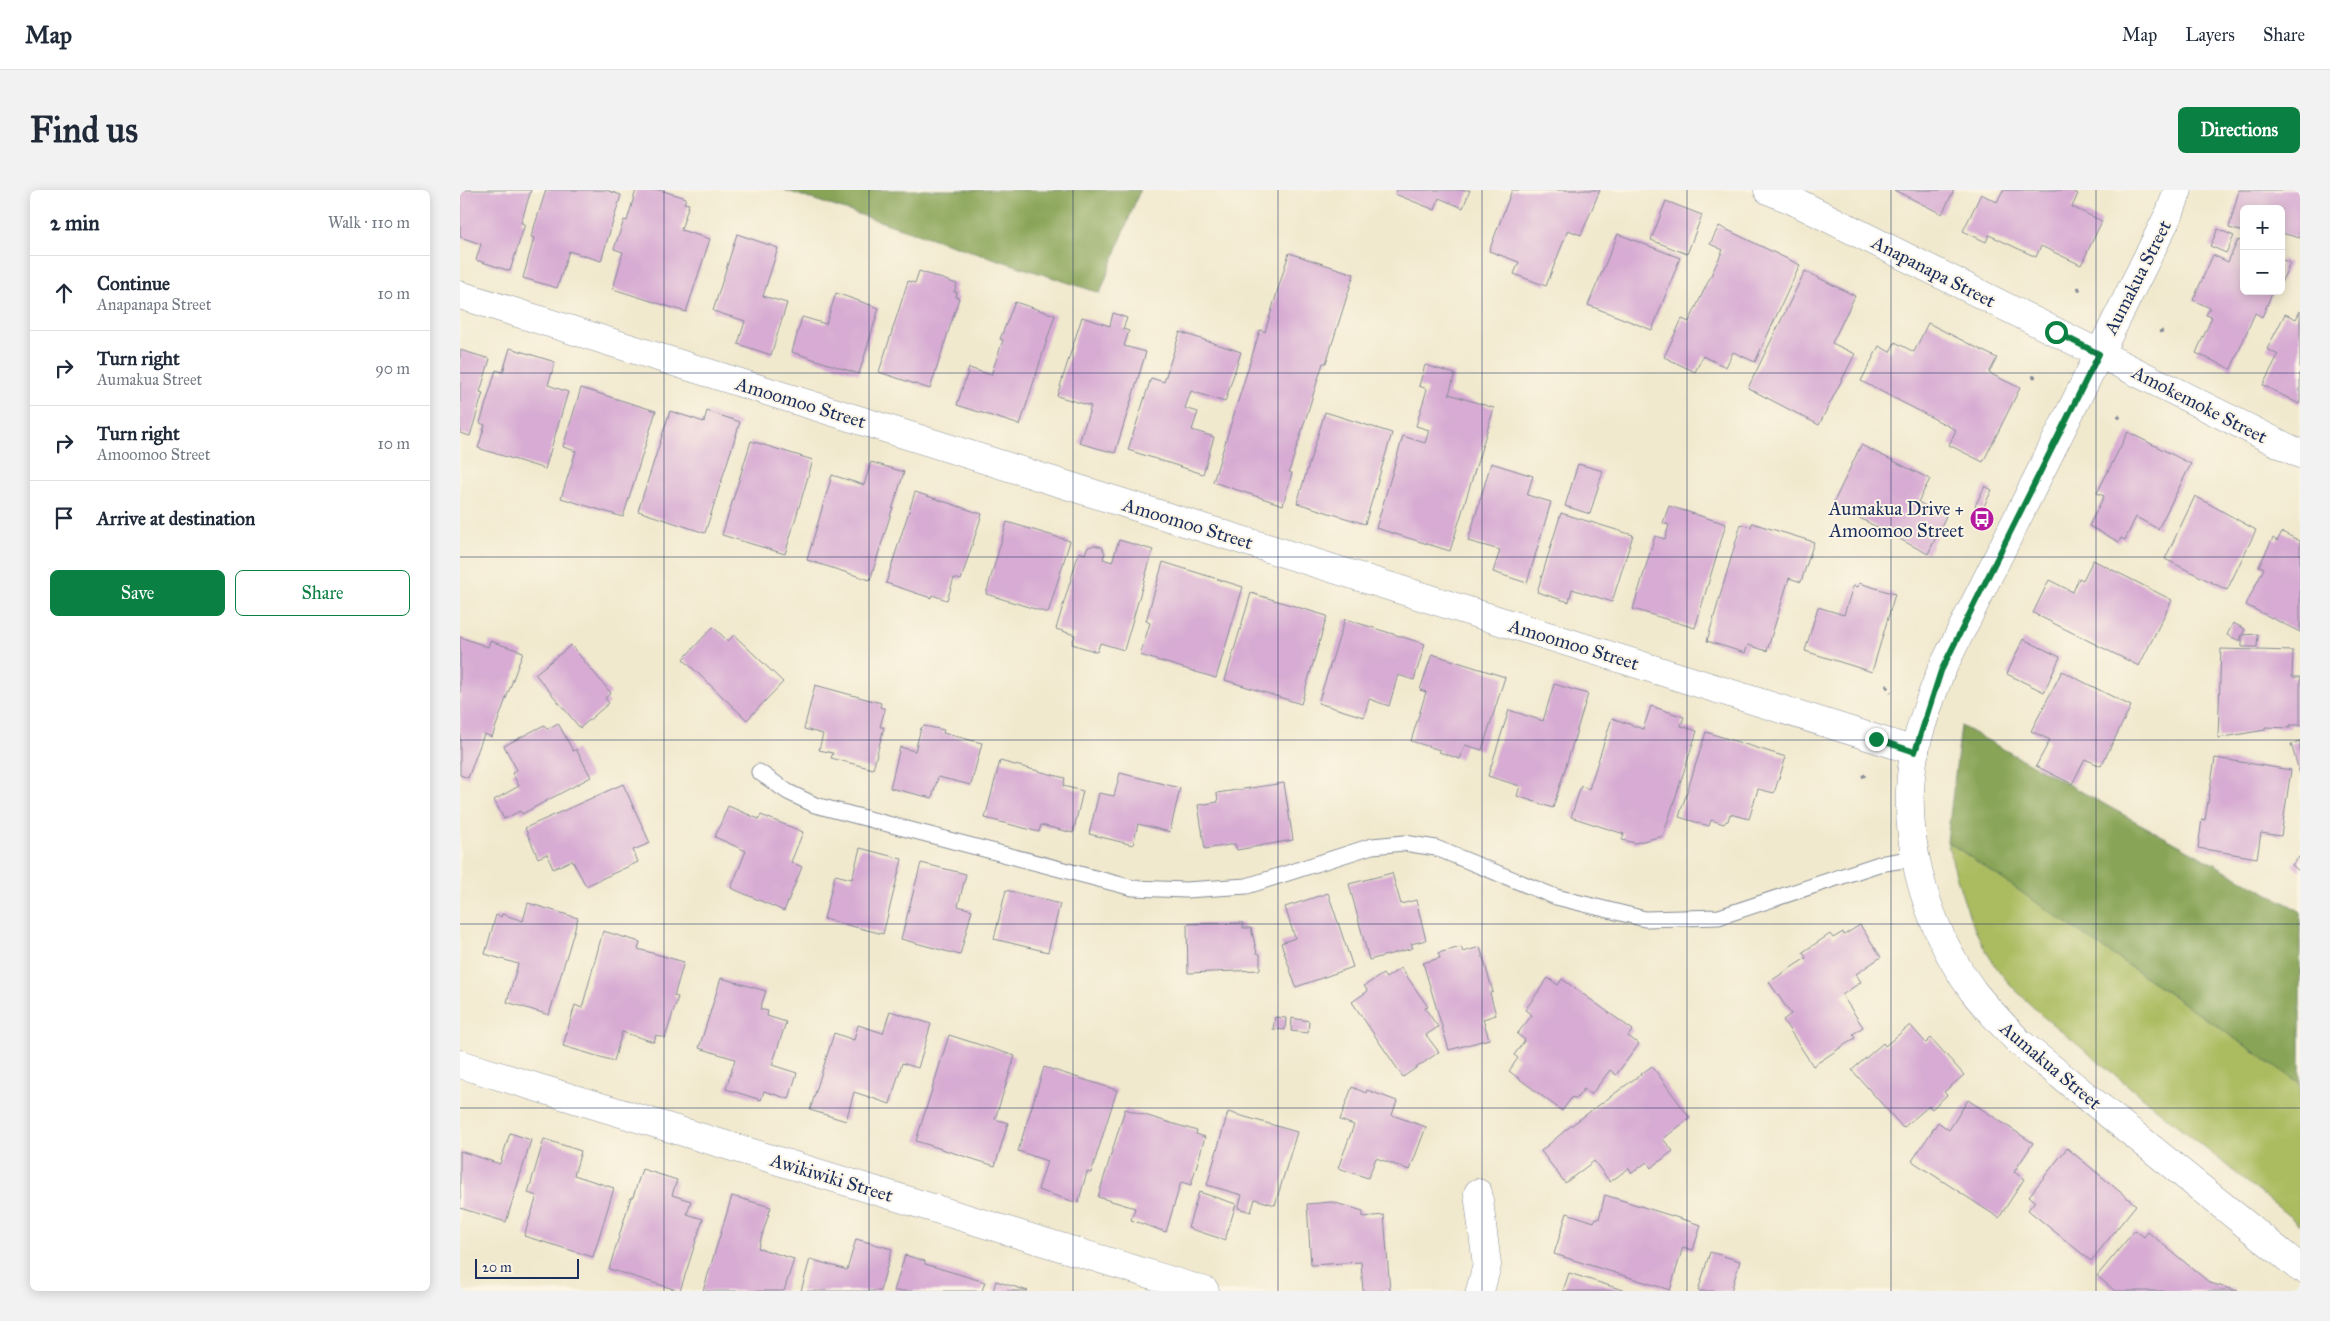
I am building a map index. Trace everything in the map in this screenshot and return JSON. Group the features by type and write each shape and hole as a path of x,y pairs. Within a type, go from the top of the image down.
{"street":[{"name":"Aumakua Street","path":"2178,190 2170,212 1941,671 1915,752 1911,794 1916,858 1924,892 1936,926 1972,990 1991,1013 2019,1042 2300,1268"},
{"name":"Anapanapa Street","path":"1785,193 2099,354"},
{"name":"Amoomoo Street","path":"460,295 1915,752"},
{"name":"Amokemoke Street","path":"2099,354 2300,454"},
{"name":"Awikiwiki Street","path":"460,1064 1205,1291"},
{"path":"1478,1193 1487,1264 1480,1291"}],"lane":[{"path":"759,772 788,792 814,805 1133,888 1159,890 1247,886 1372,846 1404,843 1436,848 1556,897 1645,919 1719,917 1879,864 1916,858"}],"path":[{"path":"2078,287 2081,294"},
{"path":"2159,332 2166,330"},
{"path":"2032,377 2040,376"},
{"path":"2118,415 2121,421"},
{"path":"1886,686 1891,693"},
{"path":"1862,777 1868,773"}],"green space":[{"path":"784,190 1140,190 1100,293"},
{"path":"1961,726 2300,911 2300,1083 1947,841"},
{"path":"1947,841 2300,1083 2300,1225 2040,1014 2007,981 1985,949 1969,915"}],"building":[{"path":"460,190 531,190 521,223 525,224 510,271 476,260 481,244 460,237"},
{"path":"546,190 606,190 621,195 601,261 569,251 557,288 523,278 534,238 531,237"},
{"path":"636,190 660,190 686,198 684,203 689,204 681,230 710,239 686,312 613,289 623,252 614,249 624,220 627,221"},
{"path":"1397,190 1470,190 1463,208 1439,198 1435,210 1395,194"},
{"path":"1512,190 1600,190 1581,235 1568,230 1546,286 1514,274 1519,262 1489,251"},
{"path":"1894,190 1954,190 1942,214"},
{"path":"2003,190 2070,190 2078,194 2072,207 2102,221 2081,265 2041,246 2036,257 1989,235 1986,242 1963,231 1981,194 1997,202"},
{"path":"2239,190 2300,190 2300,238 2285,234 2285,205 2240,205 2240,231 2229,228"},
{"path":"1666,201 1702,215 1687,254 1651,240"},
{"path":"1719,226 1800,265 1755,362 1733,352 1726,367 1703,356 1695,372 1664,357 1682,319 1689,322 1723,250 1710,244"},
{"path":"2218,229 2234,236 2226,253 2210,246"},
{"path":"737,234 778,248 763,296 787,303 771,355 738,344 745,321 713,311"},
{"path":"1618,234 1680,258 1652,330 1588,305"},
{"path":"2238,240 2240,241 2240,295 2271,295 2262,317 2255,313 2231,369 2196,353 2212,317 2206,315 2210,308 2193,300 2213,255 2228,262"},
{"path":"1289,253 1354,274 1326,363 1323,363 1289,472 1292,473 1283,505 1213,482 1260,330 1265,332"},
{"path":"2285,261 2290,263 2285,274"},
{"path":"919,271 957,284 954,292 957,292 956,297 959,298 930,389 879,372 908,281 915,283"},
{"path":"1805,271 1855,296 1832,343 1855,354 1819,425 1748,388"},
{"path":"836,293 879,308 859,374 792,352 802,317 826,324"},
{"path":"1015,302 1055,315 1020,425 957,405 969,368 991,375 1003,340 1000,339"},
{"path":"2300,311 2299,404 2263,385 2278,355 2267,349 2285,314 2296,319"},
{"path":"1113,313 1127,318 1123,329 1129,331 1124,346 1146,352 1115,453 1079,443 1091,406 1057,396 1082,317 1110,326"},
{"path":"1928,323 1997,358 1989,373 2020,388 1983,462 1949,445 1956,430 1861,381 1879,346 1890,352 1895,342 1914,352"},
{"path":"1180,332 1241,352 1225,402 1191,391 1185,408 1198,412 1192,430 1214,437 1203,474 1128,450 1151,378 1164,382"},
{"path":"510,348 555,362 548,385 568,392 545,469 478,448 485,425 480,423 496,370 503,372"},
{"path":"460,350 490,359 480,392 483,393 470,436 460,433"},
{"path":"1425,365 1455,374 1449,394 1494,408 1450,551 1376,528 1403,436 1425,443 1429,430 1416,426 1427,389 1419,386"},
{"path":"581,388 656,411 623,517 561,498 576,451 563,447"},
{"path":"670,411 704,422 707,411 740,422 705,533 638,511"},
{"path":"1325,412 1392,433 1365,524 1297,503"},
{"path":"2128,432 2191,464 2158,529 2136,517 2125,540 2121,538 2119,542 2089,526 2104,496 2097,493"},
{"path":"751,441 813,460 785,554 722,535"},
{"path":"1861,445 1930,479 1918,502 1946,516 1928,554 1833,504"},
{"path":"871,462 904,472 870,580 807,560 832,475 864,485"},
{"path":"1491,463 1533,476 1527,495 1551,502 1527,583 1493,572 1500,550 1468,541"},
{"path":"1578,464 1603,471 1590,514 1565,506"},
{"path":"1985,486 1992,490 1982,510 1975,506"},
{"path":"915,492 982,514 961,580 954,578 947,600 932,595 931,598 886,583"},
{"path":"2195,496 2256,530 2227,590 2165,559"},
{"path":"1669,506 1726,524 1695,628 1633,609 1655,536 1665,539 1669,525 1663,523"},
{"path":"1561,513 1633,535 1612,602 1572,589 1569,602 1537,592"},
{"path":"1007,522 1070,541 1048,613 986,594"},
{"path":"1752,523 1814,542 1801,582 1789,578 1767,651 1748,645 1745,653 1707,641 1741,524 1751,527"},
{"path":"2282,532 2300,541 2300,632 2246,605 2264,568 2259,566 2273,538 2277,541"},
{"path":"1119,540 1153,550 1124,650 1100,643 1097,652 1072,644 1075,635 1056,629 1079,552 1085,554 1087,548 1094,545 1102,547 1105,553 1103,559 1112,562"},
{"path":"2093,560 2172,600 2139,666 2033,613 2049,580 2073,592 2079,578 2083,580"},
{"path":"1163,562 1243,587 1216,678 1140,655 1150,623 1146,621"},
{"path":"1859,583 1895,594 1872,672 1805,651 1818,607 1844,615 1853,586 1858,587"},
{"path":"1251,593 1327,616 1301,704 1225,680"},
{"path":"1345,619 1425,644 1414,680 1398,675 1389,706 1369,699 1364,717 1318,703"},
{"path":"2233,623 2245,629 2240,641 2227,635"},
{"path":"713,627 728,641 734,635 783,682 747,720 683,659"},
{"path":"2258,634 2257,647 2242,647 2242,635"},
{"path":"460,637 488,647 490,641 523,652 492,737 484,734 468,778 460,775"},
{"path":"2023,639 2060,657 2044,692 2007,674"},
{"path":"571,645 611,693 605,698 609,703 580,728 535,674"},
{"path":"2221,649 2293,651 2292,677 2300,677 2300,725 2290,725 2290,728 2265,727 2265,730 2218,738"},
{"path":"1432,654 1505,677 1482,750 1465,745 1460,759 1439,752 1440,750 1411,741 1426,692 1420,690"},
{"path":"2062,671 2131,706 2101,766 2085,759 2072,784 2036,766 2050,740 2031,731"},
{"path":"1554,684 1588,694 1553,808 1517,796 1520,786 1488,776 1509,710 1543,721"},
{"path":"815,685 881,703 880,707 885,709 880,727 884,727 873,769 831,758 833,753 819,750 823,734 804,729"},
{"path":"1651,706 1684,717 1681,726 1697,731 1663,836 1635,843 1622,840 1624,834 1571,817 1581,786 1589,789 1612,718 1643,729"},
{"path":"558,723 573,751 576,749 591,777 522,814 520,811 504,819 494,800 519,786 512,773 517,770 504,746 544,725 547,729"},
{"path":"924,726 944,730 943,733 982,743 971,785 938,777 932,798 890,788 900,747 915,751 921,728"},
{"path":"1706,732 1786,757 1774,793 1758,789 1749,819 1730,814 1728,821 1724,824 1711,820 1709,826 1679,817"},
{"path":"2300,741 2300,774 2291,744"},
{"path":"2215,758 2291,770 2281,836 2261,833 2257,858 2198,848 2202,819 2205,820"},
{"path":"1000,761 1065,778 1063,786 1083,791 1073,833 1041,825 1039,832 985,818"},
{"path":"1120,773 1180,788 1170,832 1138,824 1133,845 1089,834 1099,793 1114,796"},
{"path":"1284,783 1293,840 1237,850 1235,844 1205,849 1198,805 1218,802 1217,793"},
{"path":"623,784 650,843 633,850 638,862 586,886 572,860 553,869 547,854 538,858 525,828"},
{"path":"728,806 759,819 761,815 803,832 791,862 802,867 784,911 731,888 746,851 715,837"},
{"path":"860,848 902,859 883,934 824,919 835,875 852,879"},
{"path":"2300,856 2300,872 2292,865"},
{"path":"921,863 966,874 958,906 972,910 960,955 901,939"},
{"path":"1392,873 1401,904 1416,900 1426,940 1411,944 1413,948 1369,960 1349,884"},
{"path":"1006,890 1060,904 1048,952 994,939"},
{"path":"1328,893 1353,967 1296,987 1281,943 1295,938 1285,907"},
{"path":"528,903 578,918 549,1015 507,1002 518,964 485,954 496,915 501,917 502,914 523,921"},
{"path":"1243,923 1243,928 1251,928 1257,953 1260,954 1260,970 1188,973 1187,924"},
{"path":"1860,925 1881,957 1856,974 1861,982 1842,995 1863,1027 1853,1034 1855,1038 1813,1066 1783,1020 1791,1014 1769,982 1806,958 1803,952 1830,934 1833,938 1843,932 1844,935"},
{"path":"603,931 640,942 638,949 684,962 674,996 678,997 665,1038 656,1035 654,1042 622,1032 614,1061 563,1046 575,1005 582,1008"},
{"path":"1461,947 1463,952 1480,947 1493,992 1490,993 1496,1015 1483,1019 1489,1039 1449,1050 1423,963 1440,958 1438,953"},
{"path":"1401,968 1428,1007 1425,1008 1438,1027 1426,1035 1439,1052 1403,1077 1352,1002 1368,991 1364,986 1383,974 1386,978"},
{"path":"721,978 766,991 760,1009 768,1011 767,1016 786,1022 772,1065 797,1073 789,1099 764,1091 761,1100 726,1089 735,1059 699,1048"},
{"path":"1548,978 1558,985 1562,979 1633,1030 1628,1036 1639,1044 1616,1075 1610,1070 1591,1095 1584,1089 1576,1099 1572,1097 1562,1111 1509,1071 1518,1058 1514,1055 1525,1040 1517,1034 1532,1015 1525,1010"},
{"path":"890,1011 931,1024 918,1068 902,1063 890,1104 854,1092 846,1121 810,1110 834,1033 854,1040 858,1025 883,1033"},
{"path":"1275,1017 1286,1018 1285,1030 1273,1029"},
{"path":"1292,1018 1309,1021 1308,1033 1291,1031"},
{"path":"1910,1025 1926,1043 1931,1038 1964,1075 1944,1092 1947,1095 1932,1109 1929,1106 1903,1128 1852,1070 1883,1043 1885,1046"},
{"path":"949,1035 1015,1056 995,1119 1008,1123 995,1166 916,1141"},
{"path":"1652,1066 1690,1118 1663,1139 1673,1151 1651,1168 1647,1162 1632,1173 1629,1168 1610,1182 1594,1161 1565,1183 1541,1151 1568,1128"},
{"path":"1044,1067 1117,1090 1091,1173 1087,1172 1078,1203 1038,1190 1047,1161 1018,1151"},
{"path":"1352,1087 1366,1093 1367,1090 1397,1101 1392,1115 1426,1127 1410,1170 1376,1158 1368,1178 1338,1168 1354,1125 1340,1120"},
{"path":"1968,1100 2033,1143 2014,1172 2024,1179 1999,1218 1912,1161 1938,1122 1949,1130"},
{"path":"1125,1109 1197,1131 1196,1134 1205,1137 1191,1185 1181,1182 1166,1232 1131,1220 1135,1208 1098,1197"},
{"path":"1228,1112 1297,1132 1275,1205 1255,1199 1251,1212 1238,1208 1242,1195 1207,1185"},
{"path":"510,1133 531,1140 506,1222 460,1208 460,1151 500,1164"},
{"path":"544,1139 581,1151 574,1175 614,1188 593,1257 524,1236 537,1196 528,1193"},
{"path":"2067,1148 2136,1205 2091,1261 2028,1210 2035,1201 2029,1196"},
{"path":"642,1169 677,1180 672,1195 691,1201 687,1214 703,1219 680,1291 609,1269 631,1197 633,1197"},
{"path":"1199,1192 1236,1204 1225,1240 1188,1228"},
{"path":"1605,1195 1701,1225 1693,1250 1683,1247 1670,1290 1554,1254 1567,1213 1594,1222 1596,1218 1599,1219"},
{"path":"732,1196 771,1207 758,1248 794,1259 784,1291 703,1291"},
{"path":"1332,1202 1363,1211 1363,1217 1384,1215 1390,1291 1363,1291 1361,1262 1311,1265 1307,1204"},
{"path":"2135,1230 2144,1237 2148,1232 2210,1283 2238,1291 2115,1291 2097,1276"},
{"path":"856,1239 892,1249 880,1291 801,1291 810,1259 847,1270"},
{"path":"1710,1252 1740,1261 1731,1291 1698,1291"},
{"path":"905,1255 925,1261 925,1264 985,1282 982,1291 894,1291"},
{"path":"1569,1273 1626,1291 1563,1291"},
{"path":"996,1281 1028,1291 993,1291"}],"place":[{"name":"Aumakua Drive + Amoomoo Street","path":"1982,519"}],"route":[{"path":"1876,739 1915,752 1941,671 2099,354 2056,332"}]}
